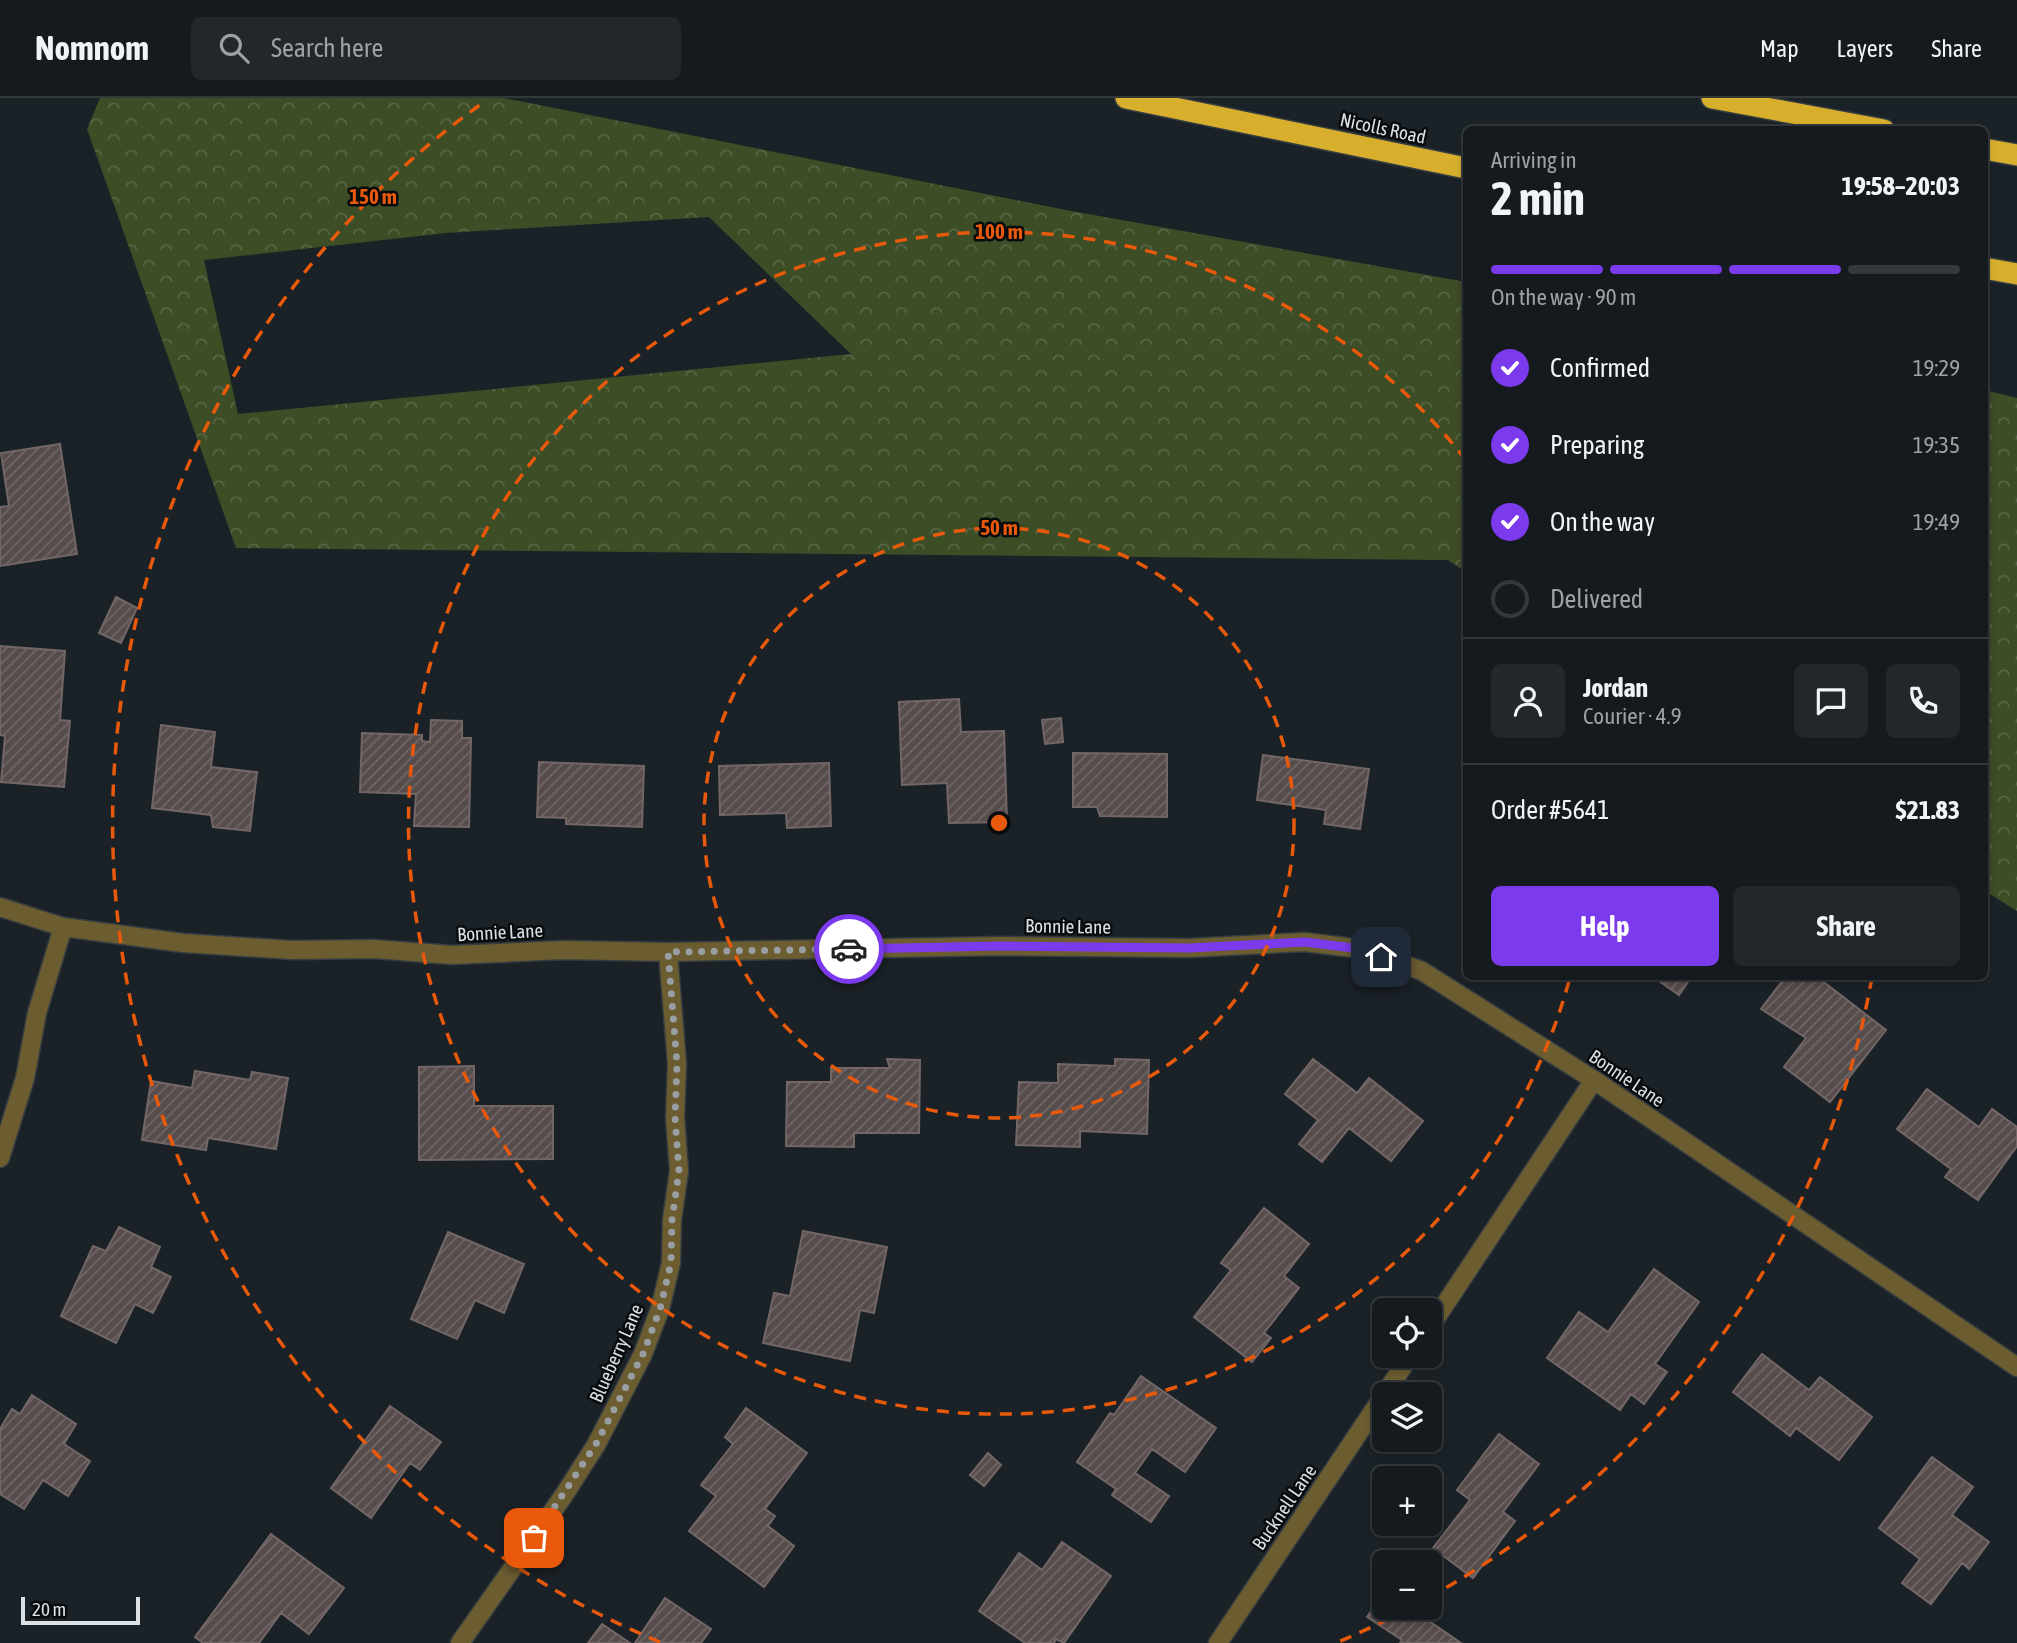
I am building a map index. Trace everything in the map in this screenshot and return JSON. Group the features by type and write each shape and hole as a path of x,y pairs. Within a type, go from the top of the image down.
{"highway":[{"name":"Nicolls Road","path":"1126,98 1463,167"},
{"path":"1712,98 1862,126"},
{"path":"1988,150 2017,155"},
{"path":"1988,269 2017,274"}],"street":[{"name":"Bonnie Lane","path":"0,907 64,927 183,943 292,950 374,949 452,955 564,950 668,952 1002,946 1189,948 1305,942 1361,949 1422,971 1594,1080 2017,1367"},
{"path":"0,1158 25,1078 37,1013 64,927"},
{"name":"Blueberry Lane","path":"460,1643 564,1495 596,1444 643,1354 660,1309 671,1263 672,1220 679,1171 675,1117 677,1064 668,952"},
{"path":"1442,1309 1594,1080"},
{"name":"Bucknell Lane","path":"1218,1643 1372,1413"}],"green space":[{"path":"100,98 504,98 1066,210 1463,281 1463,570 1448,560 236,548 87,129","holes":["709,217 851,354 238,414 204,260 446,233"]},
{"path":"1988,391 2017,398 2017,911 1988,893"}],"building":[{"path":"60,444 77,554 0,566 0,507 9,506 1,453"},
{"path":"116,597 137,608 121,643 99,633"},
{"path":"0,646 65,651 60,720 70,721 64,787 1,782 5,736 0,735"},
{"path":"959,699 961,732 1004,731 1007,822 949,823 947,783 902,785 899,702"},
{"path":"1061,718 1063,742 1045,744 1042,720"},
{"path":"431,720 462,721 462,738 471,738 469,827 414,826 416,794 360,792 362,733 422,735 422,741 430,742"},
{"path":"161,725 215,732 211,767 257,772 250,831 213,827 211,815 152,808"},
{"path":"1073,753 1167,754 1167,817 1100,816 1097,807 1073,807"},
{"path":"1263,755 1369,769 1360,829 1324,824 1326,810 1257,800"},
{"path":"539,762 644,766 642,827 566,824 566,818 537,817"},
{"path":"829,763 831,826 787,828 786,813 720,815 719,766"},
{"path":"1658,980 1689,980 1679,995"},
{"path":"1783,980 1821,980 1886,1030 1830,1102 1784,1067 1806,1038 1761,1009"},
{"path":"887,1059 920,1060 919,1133 854,1133 854,1147 786,1146 787,1082 831,1082 831,1068 890,1068"},
{"path":"1115,1059 1149,1060 1147,1134 1080,1131 1080,1147 1016,1145 1019,1082 1058,1083 1058,1064 1115,1066"},
{"path":"1313,1059 1357,1093 1369,1078 1423,1121 1391,1161 1349,1128 1322,1162 1299,1144 1318,1120 1285,1094"},
{"path":"474,1066 474,1106 553,1106 553,1159 419,1160 419,1067"},
{"path":"195,1071 250,1080 252,1072 288,1078 276,1149 208,1138 206,1150 142,1140 151,1081 192,1088"},
{"path":"1927,1089 1979,1127 1992,1109 2017,1127 2017,1146 1978,1200 1945,1177 1951,1169 1897,1129"},
{"path":"1264,1208 1309,1244 1284,1276 1299,1288 1264,1333 1271,1338 1252,1362 1194,1317 1231,1270 1221,1263"},
{"path":"119,1227 160,1247 151,1267 171,1277 153,1313 135,1304 116,1343 61,1316 93,1246 106,1251"},
{"path":"803,1231 887,1247 874,1313 860,1310 850,1361 763,1343 774,1293 790,1296"},
{"path":"448,1232 524,1264 504,1313 475,1300 457,1339 411,1319"},
{"path":"1654,1269 1699,1302 1655,1364 1667,1372 1644,1404 1631,1394 1620,1410 1547,1358 1579,1312 1608,1332"},
{"path":"1762,1354 1809,1390 1820,1377 1872,1417 1839,1460 1796,1428 1790,1436 1733,1392"},
{"path":"1141,1376 1216,1428 1185,1472 1152,1449 1135,1473 1169,1496 1151,1522 1112,1495 1116,1489 1077,1462 1110,1413 1114,1415"},
{"path":"32,1395 76,1424 64,1444 90,1461 68,1496 43,1480 24,1509 0,1494 0,1429 12,1409 20,1414"},
{"path":"390,1406 441,1442 420,1470 410,1463 371,1518 331,1488"},
{"path":"746,1408 807,1453 765,1509 775,1516 768,1526 794,1546 764,1587 689,1531 716,1496 701,1485 733,1444 725,1437"},
{"path":"1499,1434 1539,1464 1503,1512 1515,1521 1473,1578 1442,1555 1442,1550 1433,1548 1470,1500 1457,1490"},
{"path":"988,1453 1001,1465 984,1486 970,1475"},
{"path":"1932,1457 1973,1487 1952,1515 1989,1542 1969,1569 1962,1563 1931,1604 1902,1583 1920,1559 1879,1528"},
{"path":"271,1534 344,1588 309,1634 281,1613 259,1643 203,1643 195,1637"},
{"path":"1062,1542 1111,1576 1064,1643 1056,1639 1054,1643 1025,1643 979,1611 1019,1553 1042,1570"},
{"path":"665,1598 711,1629 701,1643 635,1643"},
{"path":"1372,1610 1372,1620 1427,1620 1461,1643 1400,1643 1402,1640 1367,1617"},
{"path":"602,1624 630,1643 588,1643"}],"way so far":[{"path":"534,1538 596,1444 643,1354 660,1309 671,1263 672,1220 679,1171 675,1117 677,1064 668,952 849,949"}],"route":[{"path":"849,949 1002,946 1189,948 1305,942 1361,949 1381,957"}]}
